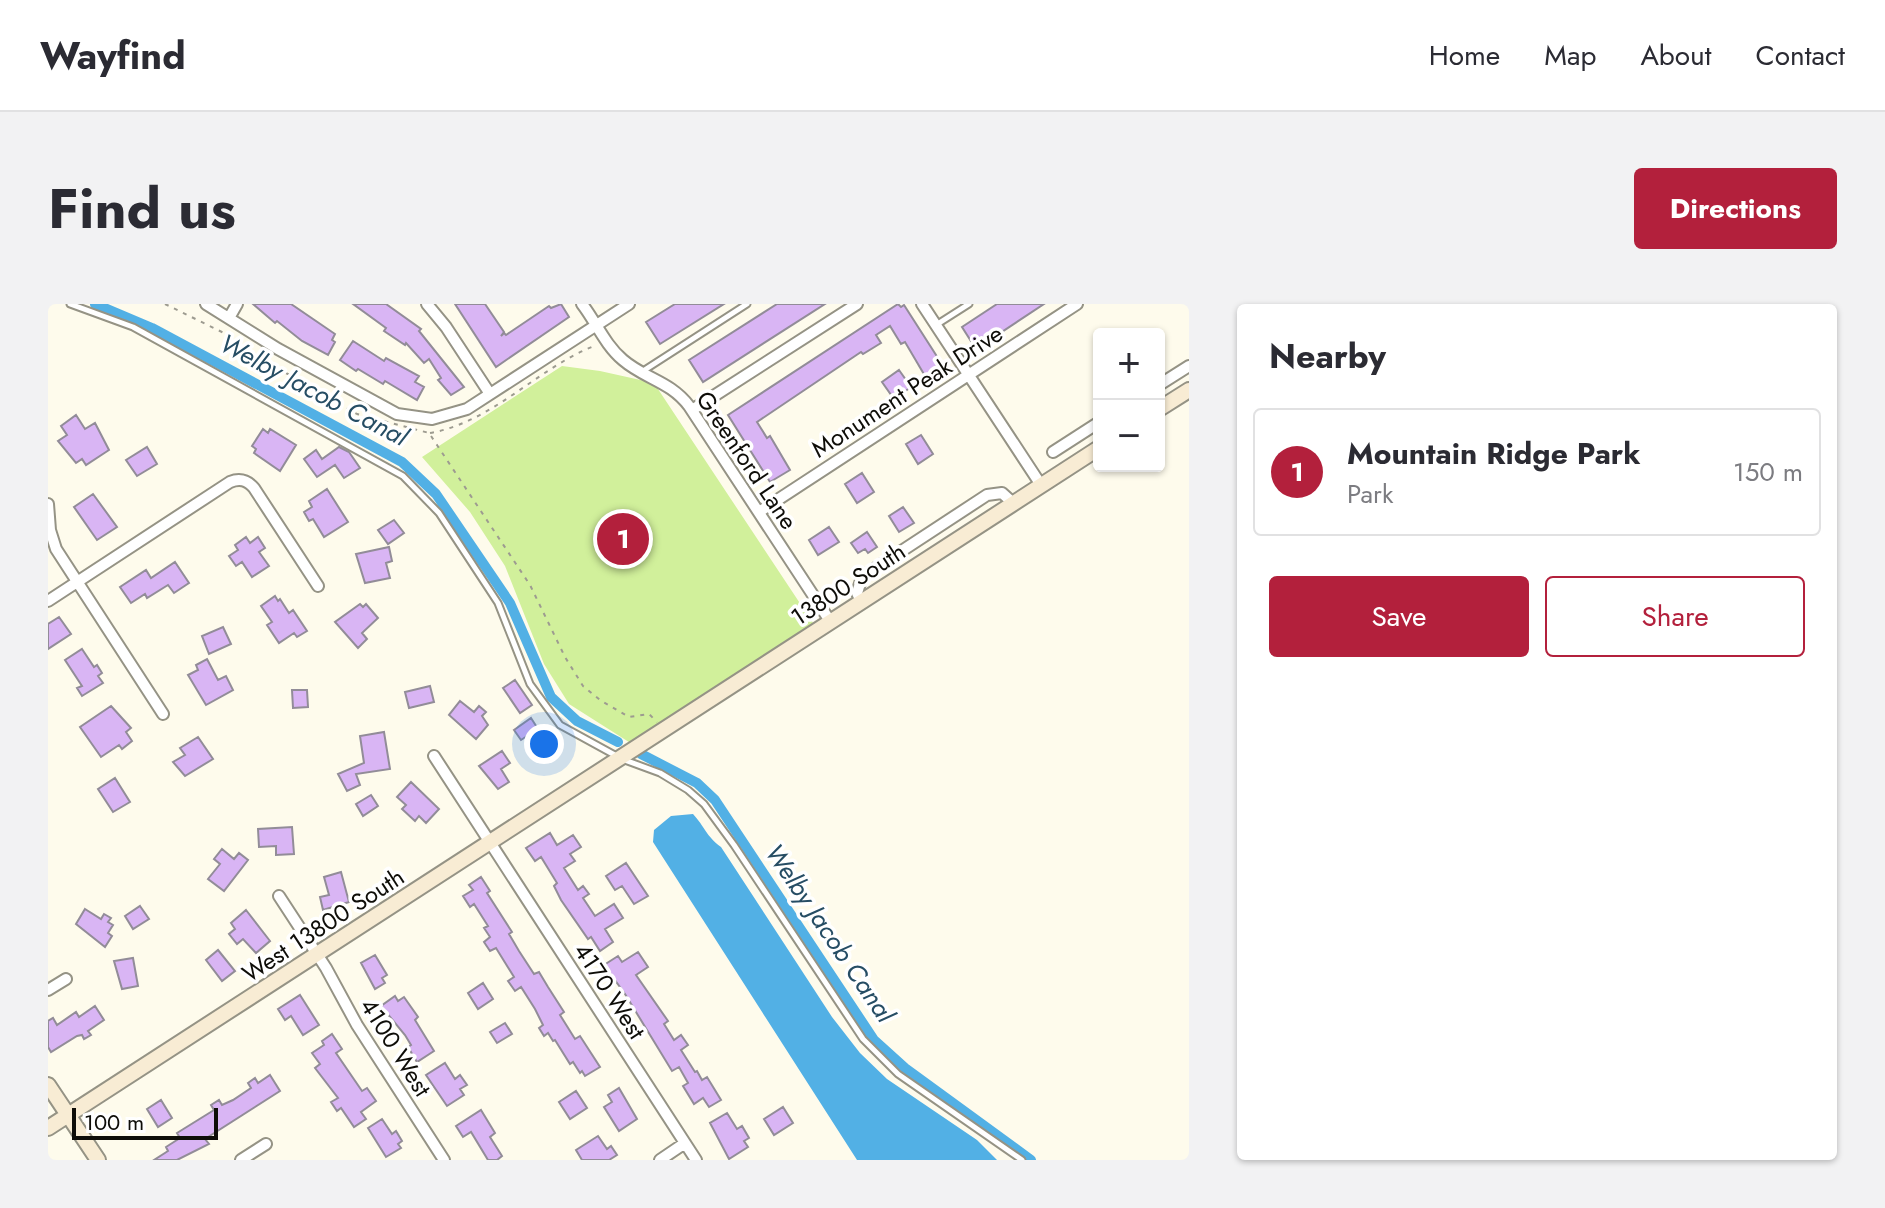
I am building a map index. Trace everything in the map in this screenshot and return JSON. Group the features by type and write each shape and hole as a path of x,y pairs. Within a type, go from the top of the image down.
{"street":[{"path":"206,304 295,358 406,417 432,419 467,409 629,304"},
{"path":"229,318 237,304"},
{"path":"427,304 490,394"},
{"name":"Greenford Lane","path":"582,304 615,352 641,372 673,389 692,410 830,621"},
{"path":"692,410 857,304"},
{"path":"922,304 1041,485"},
{"name":"Monument Peak Drive","path":"759,512 1077,304"},
{"path":"1165,381 1189,366"},
{"path":"1165,405 1189,390"},
{"path":"1053,452 1093,428"},
{"name":"13800 South","path":"622,759 1093,452"},
{"path":"48,601 230,482 242,480 254,488 318,586"},
{"path":"861,601 857,593 862,577 987,495 1002,493 1013,503"},
{"path":"48,504 52,540 163,714"},
{"name":"4170 West","path":"434,756 696,1160"},
{"name":"West 13800 South","path":"48,1128 622,759"},
{"name":"4100 West","path":"279,896 444,1160"},
{"path":"48,990 66,979"},
{"path":"48,1085 98,1160"},
{"path":"660,1160 685,1143"},
{"path":"241,1160 266,1144"}],"lane":[{"path":"70,304 133,327 403,476 439,513 498,603 530,684 560,725 622,759 660,773 704,804 845,1015 879,1057 898,1074 1022,1160"},
{"path":"641,372 747,304"},
{"path":"936,326 969,304"}],"path":[{"path":"429,433 468,423 594,346"}],"green space":[{"path":"562,366 654,383 815,626 632,744 569,704 544,664 505,566 470,512 422,457"}],"water":[{"path":"693,814 721,847 832,1017 860,1053 887,1079 977,1140 997,1160 857,1160 653,842 654,830 671,816"}],"building":[{"path":"253,304 291,304 335,334 332,340 335,342 328,355 302,341 277,321 275,323"},
{"path":"353,304 386,304 421,329 419,331 464,387 451,395 438,380 441,378 429,359 424,363 406,343 384,331 386,328"},
{"path":"455,304 485,304 504,332 501,336 549,306 561,304 569,317 496,367"},
{"path":"675,304 724,304 660,344 646,322"},
{"path":"777,304 825,304 703,382 689,360"},
{"path":"898,304 901,307 904,305 945,369 928,381 905,342 901,344 890,326 876,335 881,343 863,354 861,352 757,422 767,438 770,436 790,470 770,482 728,415"},
{"path":"997,304 1044,304 976,349 962,327"},
{"path":"353,341 384,361 386,358 419,376 415,382 424,387 417,400 340,360"},
{"path":"899,370 911,387 894,399 882,382"},
{"path":"76,415 85,429 95,423 109,450 86,465 82,459 76,463 58,441 67,435 61,426"},
{"path":"263,429 268,433 270,429 296,445 280,471 254,453 256,449 252,446"},
{"path":"921,435 933,454 918,464 906,444"},
{"path":"147,447 157,464 137,476 126,460"},
{"path":"339,447 349,452 360,468 344,478 335,465 317,477 304,459 316,450 322,459"},
{"path":"862,473 874,492 857,503 845,484"},
{"path":"327,489 348,522 324,537 313,519 309,521 304,512 312,507 309,501"},
{"path":"93,494 117,527 97,540 74,507"},
{"path":"903,507 914,523 899,532 889,516"},
{"path":"394,520 404,533 388,544 378,530"},
{"path":"829,527 839,542 818,555 809,540"},
{"path":"867,532 877,547 868,553 865,549 858,553 851,543"},
{"path":"246,537 250,543 258,537 265,548 259,552 269,566 252,577 242,562 236,566 229,556 238,550 235,545"},
{"path":"389,547 392,561 386,563 390,578 365,583 356,554"},
{"path":"175,562 189,583 174,593 168,585 147,598 145,594 131,603 120,587 146,570 151,578"},
{"path":"275,596 289,613 293,610 307,631 297,637 294,633 279,643 267,625 272,622 261,606"},
{"path":"360,604 363,607 366,604 378,618 362,633 367,639 358,648 335,622"},
{"path":"59,617 71,634 48,649 48,624"},
{"path":"223,627 231,644 209,654 202,636"},
{"path":"82,649 102,673 98,676 103,683 82,696 77,688 82,686 65,660"},
{"path":"207,659 218,680 226,676 233,690 206,705 188,675 198,670 196,665"},
{"path":"515,680 532,705 520,713 503,688"},
{"path":"430,686 434,702 409,708 405,692"},
{"path":"292,690 307,690 308,707 293,708"},
{"path":"460,701 474,712 479,706 486,712 482,716 488,725 476,739 449,715"},
{"path":"111,706 131,728 126,732 132,741 122,749 119,745 101,757 80,727"},
{"path":"531,718 538,729 521,740 514,730"},
{"path":"384,732 390,769 356,774 360,785 347,791 338,774 364,763 360,736"},
{"path":"198,737 213,759 185,776 173,762 185,755 180,748"},
{"path":"502,751 510,763 501,769 509,782 498,789 479,766"},
{"path":"115,778 130,802 113,812 98,789"},
{"path":"411,782 439,809 426,823 419,816 415,821 402,809 406,805 397,797"},
{"path":"371,795 378,806 363,816 356,804"},
{"path":"292,827 294,854 276,855 276,846 259,847 258,829"},
{"path":"550,833 557,845 573,835 581,847 570,854 575,861 564,868 578,890 583,886 589,894 583,898 595,916 614,904 623,918 605,929 613,942 600,951 561,900 554,886 557,883 541,857 535,861 526,848"},
{"path":"222,849 234,859 239,853 248,860 224,891 208,879 220,864 214,859"},
{"path":"626,863 648,896 634,904 622,886 615,890 606,876"},
{"path":"341,872 349,902 323,910 320,897 329,895 324,877"},
{"path":"481,877 490,891 487,893 512,932 509,934 519,951 534,974 539,972 564,1012 560,1015 575,1039 580,1036 600,1067 585,1076 573,1062 570,1064 548,1033 544,1036 539,1028 543,1025 521,987 515,991 508,981 514,977 496,948 490,951 484,942 490,937 484,928 488,926 474,904 470,907 463,896 473,890 469,885"},
{"path":"140,906 149,919 133,929 125,916"},
{"path":"85,909 101,919 104,914 111,918 108,922 113,925 108,933 112,936 105,947 76,924"},
{"path":"246,910 270,941 256,953 243,939 237,944 229,934 235,929 231,923"},
{"path":"218,950 235,971 222,981 206,960"},
{"path":"638,952 648,967 636,975 668,1021 664,1024 674,1040 681,1035 688,1045 681,1050 695,1072 702,1080 707,1077 721,1100 709,1107 703,1098 694,1104 683,1086 688,1083 679,1067 672,1071 604,965 618,956 622,962"},
{"path":"375,955 387,975 382,978 385,983 375,989 361,963"},
{"path":"133,958 138,986 122,989 114,961"},
{"path":"483,983 493,999 478,1009 468,993"},
{"path":"300,995 319,1025 303,1035 291,1016 285,1020 278,1009"},
{"path":"395,996 398,1001 404,997 418,1017 415,1020 434,1051 417,1062 405,1035 381,1006"},
{"path":"95,1006 104,1020 88,1031 91,1035 84,1039 82,1035 77,1036 51,1052 48,1047 48,1021 53,1018 57,1025 76,1012 79,1017"},
{"path":"505,1023 512,1034 497,1043 490,1032"},
{"path":"332,1034 342,1049 336,1053 362,1091 367,1088 376,1101 361,1112 366,1119 354,1127 341,1108 337,1111 331,1102 338,1098 315,1068 320,1064 312,1053 324,1045 322,1041"},
{"path":"445,1063 455,1079 460,1075 467,1085 460,1089 464,1095 447,1106 426,1075"},
{"path":"270,1075 280,1091 205,1139 209,1144 177,1160 154,1160 180,1138 177,1133 214,1110 211,1105 219,1100 222,1105 233,1100 251,1088 248,1083 255,1078 258,1083"},
{"path":"619,1088 637,1119 619,1131 604,1107 612,1102 608,1095"},
{"path":"576,1091 587,1108 570,1119 559,1102"},
{"path":"161,1100 172,1118 158,1127 147,1109"},
{"path":"783,1107 793,1123 774,1135 764,1119"},
{"path":"481,1110 495,1133 490,1137 502,1156 497,1160 488,1160 471,1132 463,1137 456,1126"},
{"path":"727,1113 737,1129 742,1126 749,1138 744,1141 748,1147 729,1159 710,1123"},
{"path":"382,1119 392,1134 396,1131 402,1141 398,1144 401,1148 386,1157 368,1128"},
{"path":"598,1136 607,1149 611,1146 617,1155 609,1160 582,1160 576,1150"}],"waterway":[{"name":"Welby Jacob Canal","path":"95,304 152,328 402,462 436,494 510,603 551,697 577,721 618,742"},
{"name":"Welby Jacob Canal","path":"641,754 697,783 715,800 874,1040 905,1068 1031,1160"}],"place":[{"name":"Mountain Ridge Park","path":"623,539"}]}
